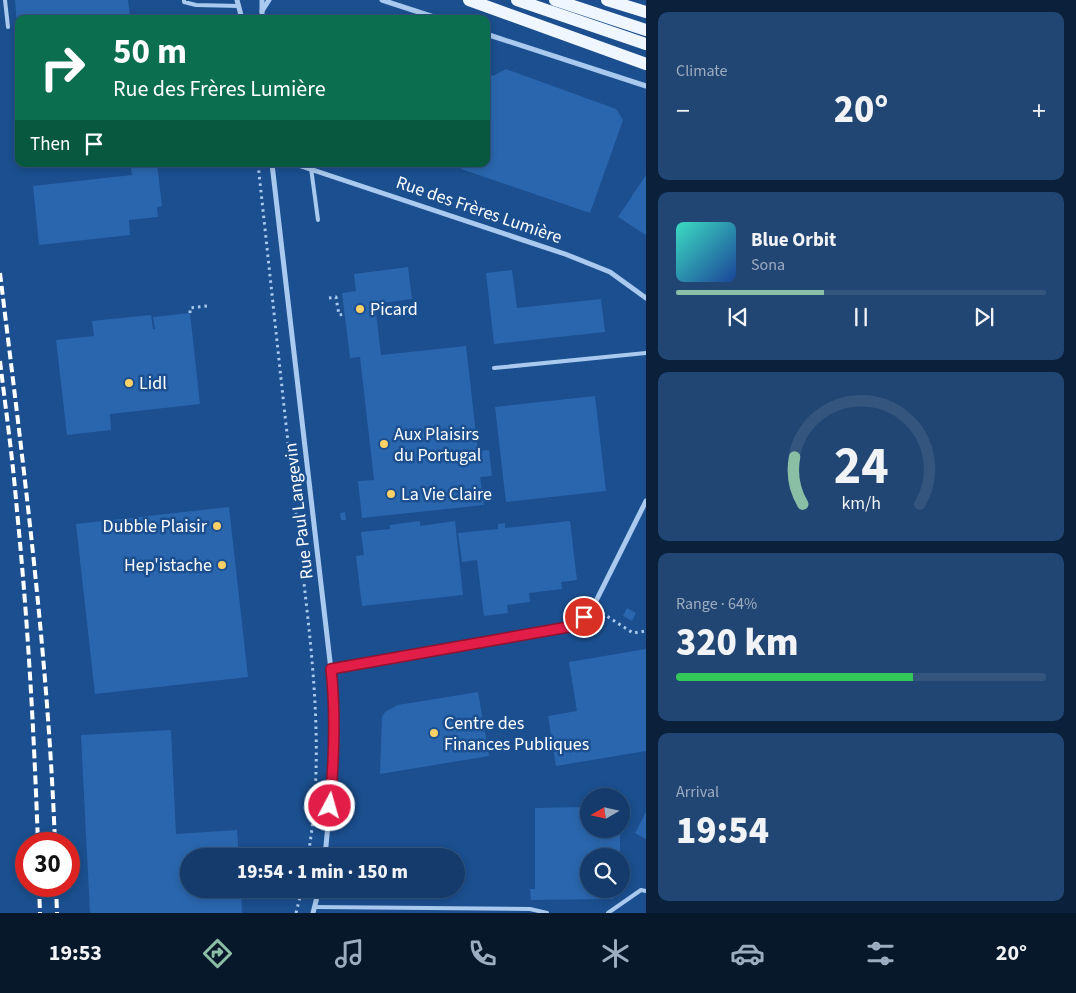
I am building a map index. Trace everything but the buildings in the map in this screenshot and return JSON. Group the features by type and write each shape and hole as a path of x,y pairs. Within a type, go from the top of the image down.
{"main road":[{"path":"469,0 646,64"},
{"path":"517,0 646,44"},
{"path":"555,0 646,30"},
{"path":"607,0 646,12"}],"street":[{"path":"262,0 262,15"},
{"path":"262,11 269,0"},
{"path":"382,0 428,15"},
{"path":"490,35 646,86"},
{"name":"Rue Paul Langevin","path":"272,167 333,688 333,773 326,848"},
{"name":"Rue des Frères Lumière","path":"308,167 566,254 610,272 646,298"},
{"path":"331,669 574,626 593,607 646,501"},
{"path":"313,913 316,898"}],"lane":[{"path":"5,0 8,27"},
{"path":"184,0 184,2 196,5 238,3"},
{"path":"312,168 318,220"},
{"path":"494,368 646,353"},
{"path":"608,913 641,890 646,891"},
{"path":"315,907 530,908 547,913"}],"path":[{"path":"258,167 315,683 317,778 314,823 309,848"},
{"path":"329,298 336,297 339,315 345,314"},
{"path":"190,313 190,308 207,306"},
{"path":"593,607 633,633 646,631"},
{"path":"296,913 300,898"}],"railway":[{"path":"0,273 41,629 54,832"},
{"path":"0,361 14,474 24,594 37,832"},
{"path":"39,897 40,913"},
{"path":"56,897 57,913"}],"place":[{"name":"Picard","path":"360,309"},
{"name":"Lidl","path":"129,383"},
{"name":"Aux Plaisirs du Portugal","path":"384,444"},
{"name":"La Vie Claire","path":"391,494"},
{"name":"Dubble Plaisir","path":"217,526"},
{"name":"Hep'istache","path":"222,565"},
{"name":"Centre des Finances Publiques","path":"434,733"}],"route":[{"path":"330,806 333,773 333,688 331,669 574,626 584,617"}]}
